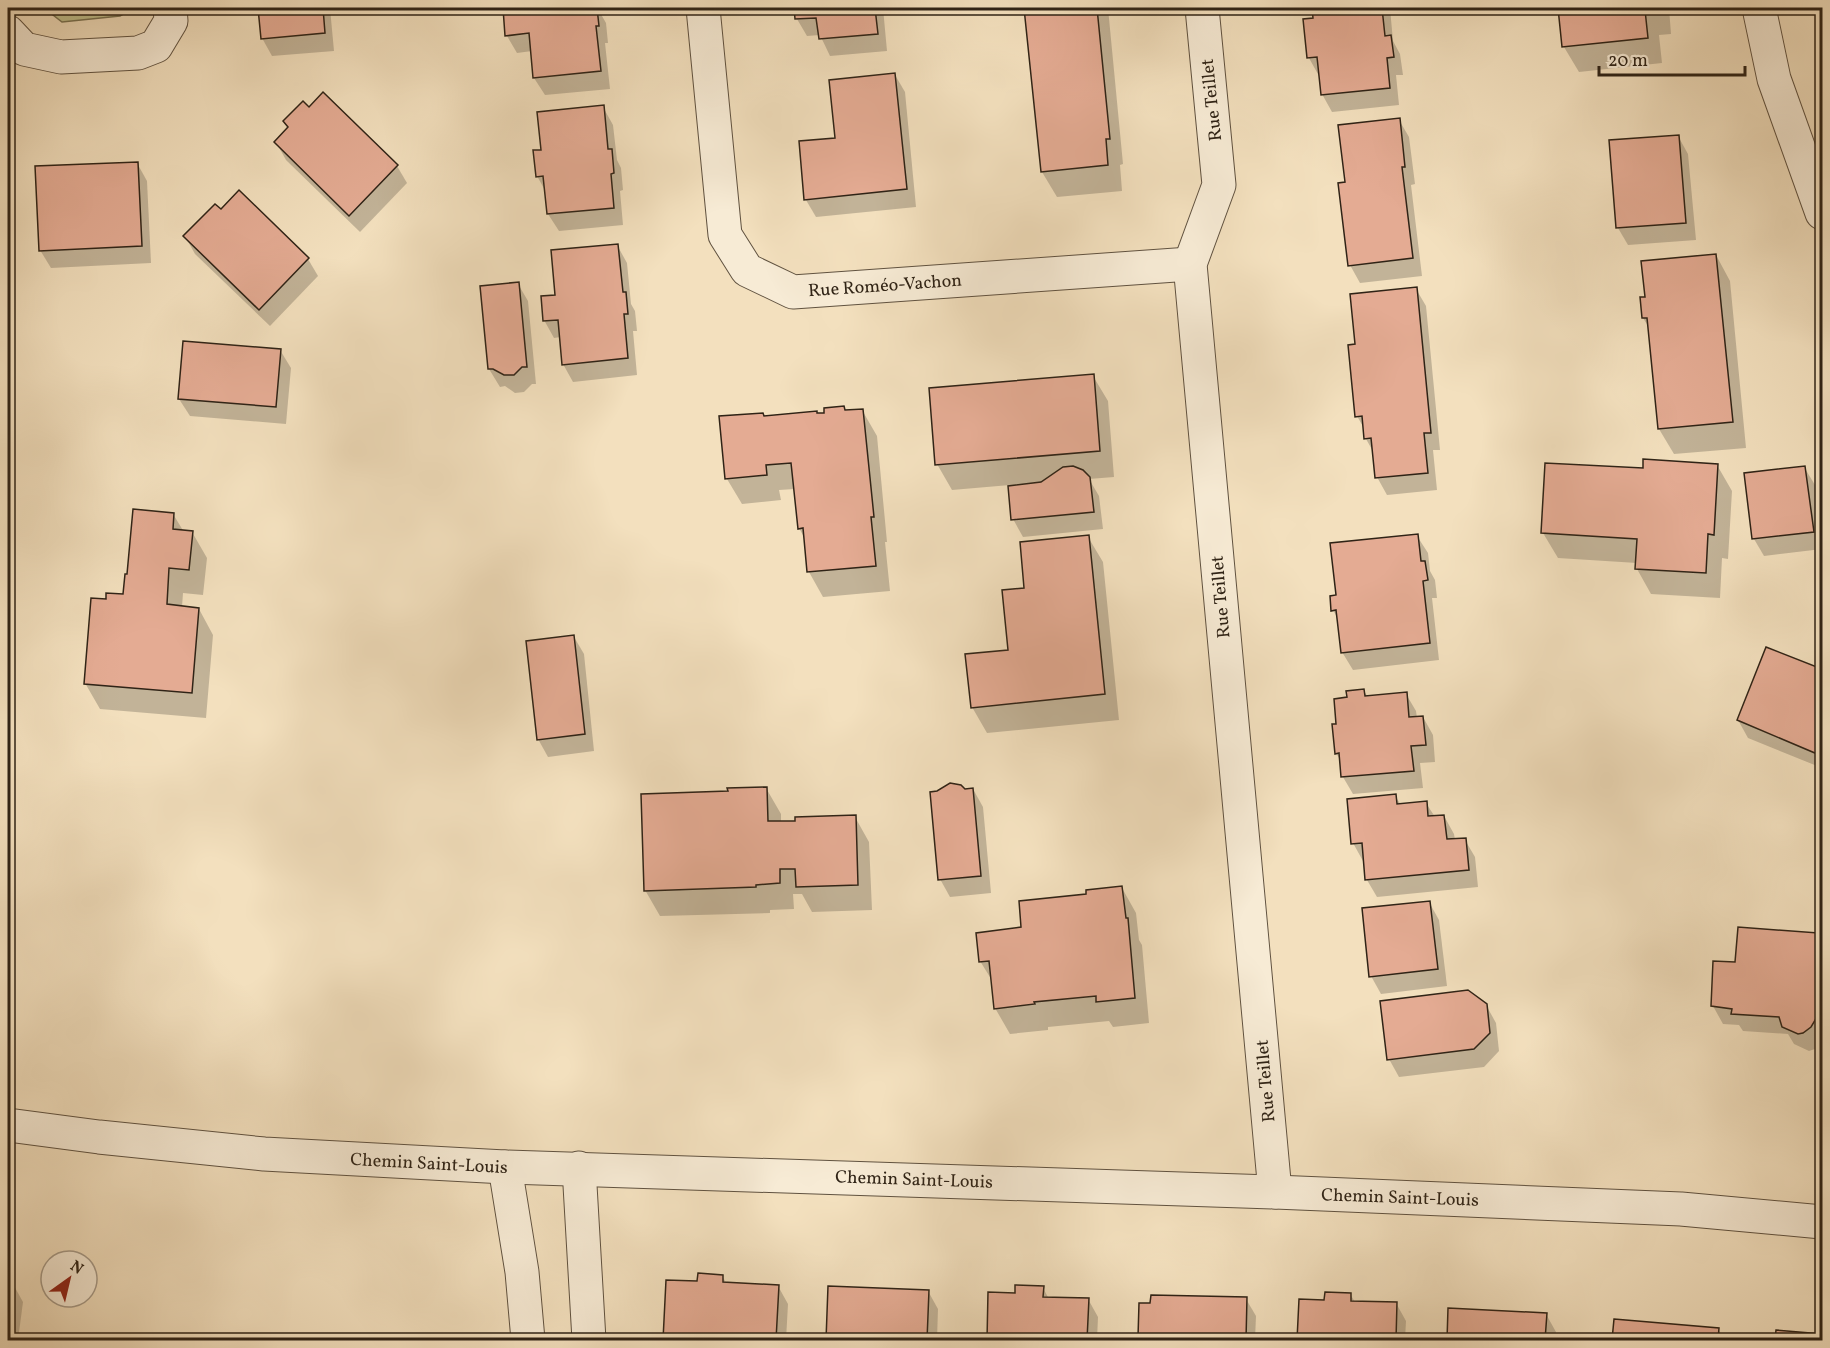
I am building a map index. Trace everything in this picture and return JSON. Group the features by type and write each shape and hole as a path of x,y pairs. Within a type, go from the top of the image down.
{"street":[{"path":"8,32 24,49 61,57 138,53 156,46 171,21 170,8"},
{"name":"Rue Roméo-Vachon","path":"703,8 725,235 747,270 793,292 1190,264"},
{"name":"Rue Teillet","path":"1202,8 1219,184 1190,264 1275,1192"},
{"path":"1759,8 1774,79 1822,213"},
{"name":"Chemin Saint-Louis","path":"8,1125 264,1154 505,1167 1275,1192 1681,1209 1822,1222"},
{"path":"505,1167 522,1272 528,1341"},
{"path":"579,1168 589,1341"}],"green space":[{"path":"44,8 134,8 120,16 62,22"}],"building":[{"path":"258,8 323,8 325,33 261,39"},
{"path":"503,8 597,8 599,26 596,26 601,71 533,78 529,33 505,36"},
{"path":"794,8 875,8 878,34 819,39 816,18 795,19"},
{"path":"1024,8 1097,8 1110,139 1106,139 1108,165 1041,172"},
{"path":"1312,8 1382,8 1385,36 1391,35 1394,57 1387,58 1390,88 1321,95 1317,57 1307,58 1303,19 1313,18"},
{"path":"1558,8 1658,8 1645,10 1648,38 1562,47"},
{"path":"895,73 907,189 804,200 799,141 835,138 829,80"},
{"path":"323,92 398,165 349,216 274,142 288,127 283,121 303,101 309,107"},
{"path":"604,105 608,149 612,149 614,173 611,174 614,208 547,214 543,176 536,177 533,150 541,150 537,112"},
{"path":"1400,118 1405,167 1402,167 1413,258 1348,266 1338,183 1345,182 1338,125"},
{"path":"1679,135 1686,223 1616,228 1609,140"},
{"path":"138,162 142,246 39,251 35,166"},
{"path":"239,190 309,258 259,310 183,236 215,204 221,209"},
{"path":"618,244 623,292 626,292 628,314 624,314 628,358 562,365 558,320 543,321 541,296 555,295 551,250"},
{"path":"1716,254 1733,422 1658,429 1647,318 1642,318 1640,297 1645,297 1641,261"},
{"path":"519,282 527,367 522,367 514,375 504,375 488,369 480,286"},
{"path":"1417,287 1431,433 1424,433 1428,473 1375,478 1371,438 1364,439 1362,416 1355,417 1348,345 1355,344 1350,294"},
{"path":"183,341 281,349 276,407 178,399"},
{"path":"1094,374 1100,451 935,465 929,388"},
{"path":"844,406 845,410 863,409 874,517 871,517 876,566 807,572 803,528 798,529 791,463 766,465 767,475 725,479 719,416 763,413 764,416 817,411 817,413 824,413 824,408"},
{"path":"1643,459 1718,464 1714,535 1708,534 1706,573 1635,569 1637,539 1541,533 1545,463 1643,468"},
{"path":"1073,466 1083,470 1090,477 1094,512 1011,520 1008,486 1041,482 1063,467"},
{"path":"1805,466 1814,532 1752,539 1744,473"},
{"path":"133,509 174,513 173,529 193,531 189,570 169,568 167,604 199,608 192,693 84,684 91,598 106,599 106,593 123,594"},
{"path":"1418,534 1421,561 1425,561 1428,580 1423,581 1430,643 1341,653 1336,610 1331,611 1330,596 1336,595 1330,543"},
{"path":"1089,535 1105,694 971,708 965,654 1008,650 1002,590 1024,588 1020,542"},
{"path":"574,635 585,734 537,740 526,641"},
{"path":"1766,647 1822,669 1822,756 1737,720"},
{"path":"1364,689 1365,696 1407,692 1409,717 1423,716 1426,745 1411,746 1414,771 1341,777 1339,753 1335,754 1332,724 1336,724 1334,699 1347,697 1346,691"},
{"path":"950,783 961,785 965,789 973,788 981,876 938,880 930,792 937,791"},
{"path":"767,787 768,821 795,821 795,817 856,815 858,885 796,887 795,869 780,869 780,883 756,885 756,887 644,891 641,794 728,791 727,788"},
{"path":"1396,794 1397,804 1427,801 1428,816 1444,815 1447,839 1466,838 1469,870 1365,880 1362,843 1351,844 1347,799"},
{"path":"1122,886 1126,918 1128,918 1135,998 1096,1002 1096,996 1034,1002 1035,1004 994,1009 989,961 979,962 976,933 1021,927 1019,901 1086,894 1086,890"},
{"path":"1822,888 1822,941 1817,1017 1811,1027 1798,1034 1782,1027 1779,1017 1731,1014 1732,1009 1711,1006 1713,961 1735,962 1738,927 1818,933"},
{"path":"1430,901 1438,969 1369,977 1362,908"},
{"path":"1468,990 1487,1004 1490,1033 1474,1049 1387,1060 1380,1001"},
{"path":"698,1273 723,1275 723,1282 779,1285 776,1340 663,1340 666,1280 697,1281"},
{"path":"8,1282 14,1283 8,1335"},
{"path":"1015,1285 1044,1286 1043,1297 1089,1298 1087,1340 987,1340 988,1292 1015,1293"},
{"path":"828,1286 929,1290 927,1340 826,1340"},
{"path":"1325,1292 1351,1293 1351,1301 1397,1302 1396,1340 1297,1340 1299,1299 1324,1300"},
{"path":"1151,1295 1247,1297 1246,1340 1150,1340 1150,1338 1138,1337 1139,1303 1150,1303"},
{"path":"1448,1308 1547,1313 1545,1340 1447,1340"},
{"path":"1614,1319 1719,1328 1718,1340 1612,1340"},
{"path":"1776,1330 1822,1334 1822,1340 1775,1340"}]}
